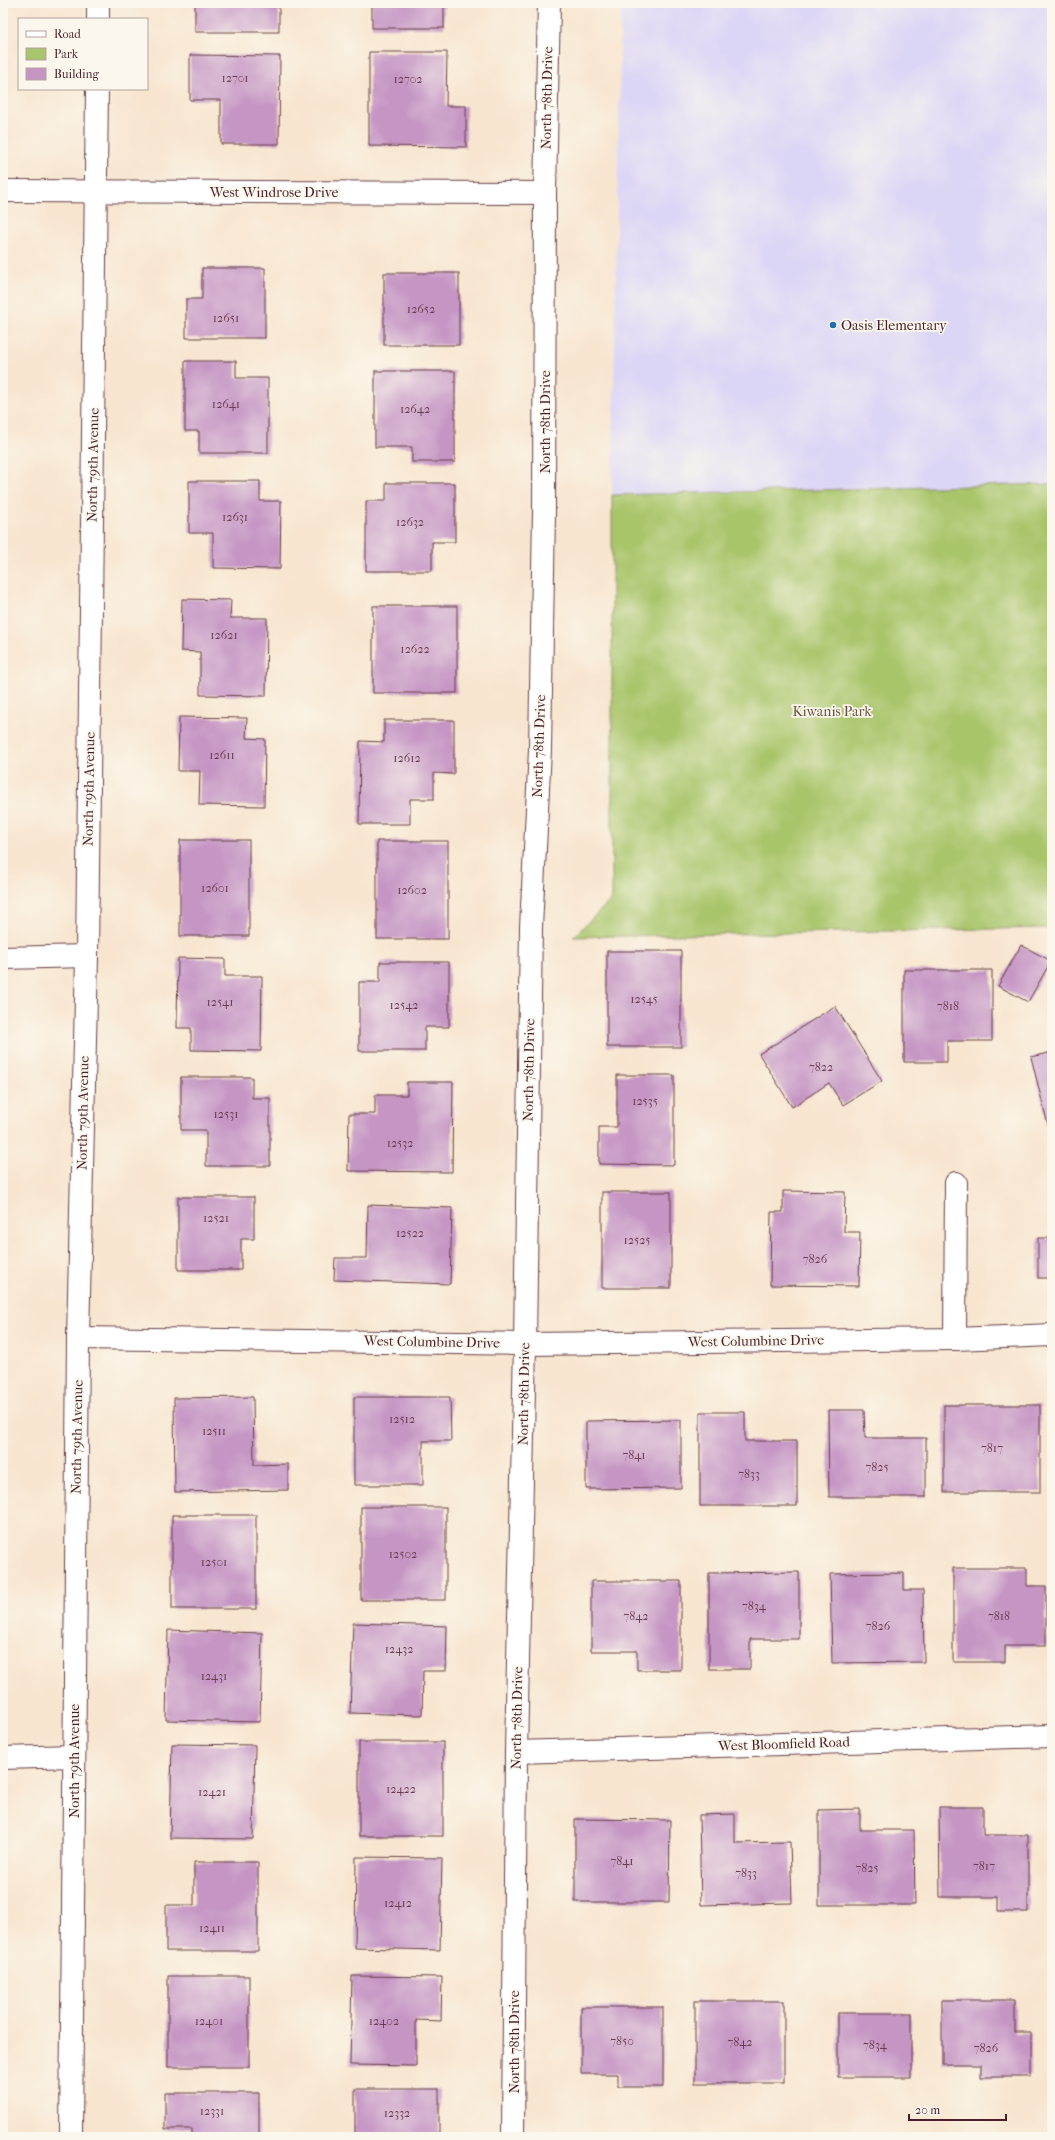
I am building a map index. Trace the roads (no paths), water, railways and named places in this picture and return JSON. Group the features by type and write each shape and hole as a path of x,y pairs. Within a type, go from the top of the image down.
{"street":[{"path":"98,3 98,18"},
{"name":"North 78th Drive","path":"513,2137 516,1752 525,1344 531,927 541,694 544,512 545,193 549,3"},
{"name":"North 79th Avenue","path":"71,2137 78,1338 87,956 97,90"},
{"name":"West Windrose Drive","path":"3,191 545,193"},
{"path":"3,958 87,956"},
{"path":"955,1339 956,1183"},
{"name":"West Columbine Drive","path":"78,1338 525,1344 955,1339 1052,1335"},
{"name":"West Bloomfield Road","path":"516,1752 1052,1736"},
{"path":"3,1758 74,1756"}],"place":[{"name":"Oasis Elementary","path":"833,325"}],"park label":[{"name":"Kiwanis Park","path":"832,711"}]}
